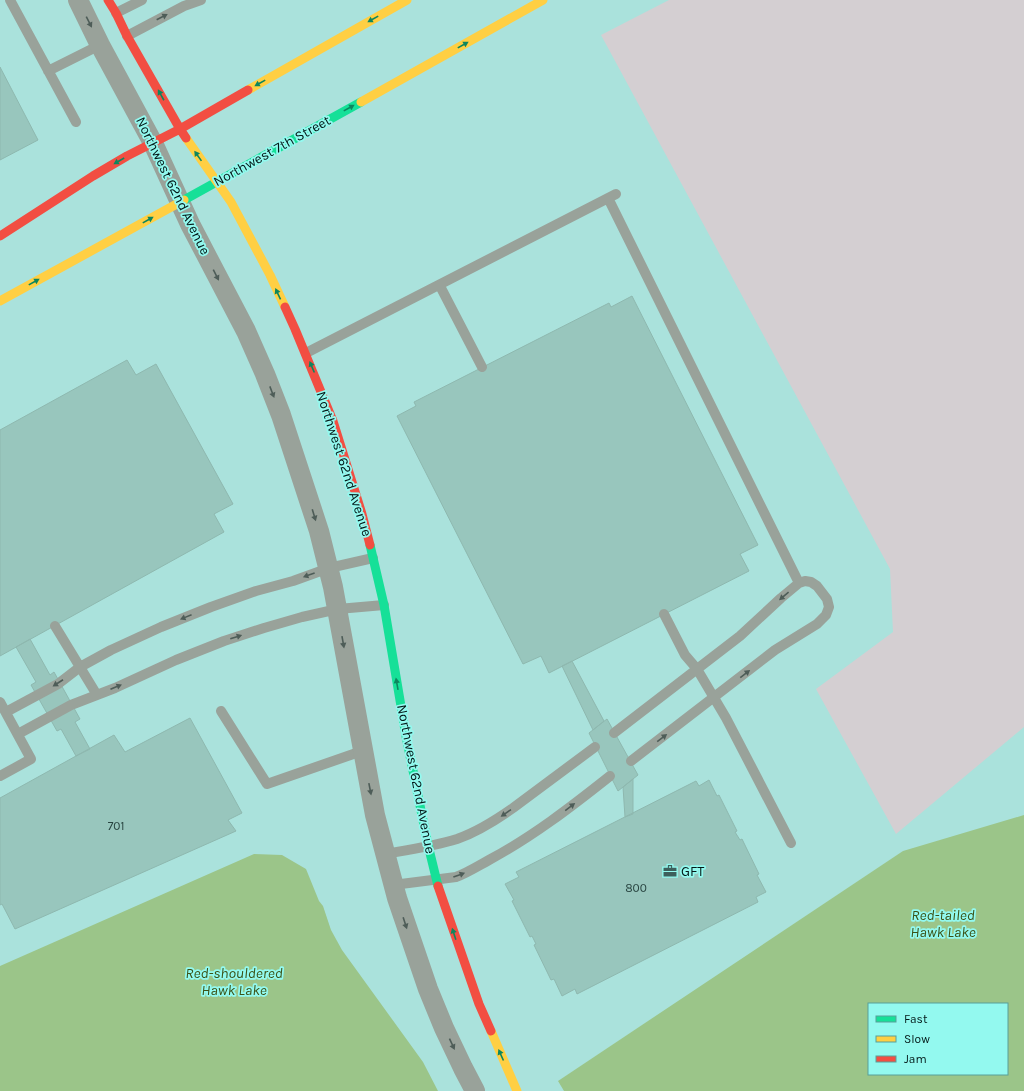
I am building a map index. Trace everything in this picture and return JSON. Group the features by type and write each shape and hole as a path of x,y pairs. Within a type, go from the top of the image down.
{"street":[{"name":"Northwest 62nd Avenue","path":"78,0 100,45 153,143 180,202 246,331 281,415 319,531 329,568 338,609 374,815 393,885 428,989 447,1035 474,1091"},
{"name":"Northwest 62nd Avenue","path":"108,0 180,129 231,202 270,275 306,353 333,421 360,507 384,605 406,736 428,845 434,864 436,880 479,1004 517,1091"},
{"path":"0,236 127,156 180,129 407,0"},
{"name":"Northwest 7th Street","path":"0,301 543,0"}],"lane":[{"path":"10,0 76,122"},
{"path":"116,13 142,0"},
{"path":"127,36 184,6 201,0"},
{"path":"48,71 100,45"},
{"path":"306,353 440,286 612,196 799,583"},
{"path":"440,286 482,367"},
{"path":"6,712 58,684 80,667 111,650 161,627 256,591 293,581 329,568 373,558"},
{"path":"614,733 740,636 799,583 805,581 811,582 817,586 826,599 828,607 826,615 816,624 775,650 631,761"},
{"path":"18,734 72,705 224,641 302,617 338,609 384,605"},
{"path":"664,614 685,655 697,669 726,718 791,843"},
{"path":"55,626 97,695"},
{"path":"0,702 32,759 0,776"},
{"path":"221,711 267,784 362,751"},
{"path":"385,854 446,842 475,831 513,808 595,747"},
{"path":"393,885 456,877 501,854 541,829 610,776"}],"shaded area":[{"path":"669,0 1024,0 1024,727 896,834 816,689 893,632 890,569 601,35"}],"water":[{"name":"Red-tailed Hawk Lake","path":"1024,815 1024,1091 564,1091 558,1081 903,851"},
{"name":"Red-shouldered Hawk Lake","path":"254,854 282,855 306,869 319,901 323,906 331,930 342,950 423,1062 438,1091 0,1091 0,966"}],"building":[{"path":"0,67 38,140 0,160"},
{"path":"632,296 758,545 740,554 749,571 549,673 541,656 523,664 397,416 416,406 414,402 609,303 611,307"},
{"path":"127,360 136,375 156,364 233,504 214,514 224,532 0,656 0,430"},
{"path":"30,639 50,675 54,672 80,719 75,722 90,749 76,756 61,729 57,731 31,685 36,682 16,647"},
{"path":"572,661 604,721 593,730 562,666"},
{"path":"190,718 242,813 228,820 236,831 15,929 2,904 0,905 0,798 114,735 125,752"},
{"path":"607,719 638,775 618,791 589,733"},
{"path":"633,779 633,814 625,817 623,787"},
{"path":"709,780 717,796 719,795 737,831 735,832 740,840 742,839 766,892 756,897 758,902 577,994 575,989 562,996 554,979 551,980 534,945 536,944 532,936 530,937 512,901 514,900 505,884 519,877 516,872 696,781 699,786"}],"traffic: fast":[{"path":"184,200 361,102"},
{"path":"370,545 384,605 406,736 428,845 438,886"}],"traffic: slow":[{"path":"248,90 407,0"},
{"path":"361,102 543,0"},
{"path":"186,138 231,202 270,275 285,307"},
{"path":"0,301 184,200"},
{"path":"491,1031 517,1091"}],"traffic: jam":[{"path":"108,0 186,138"},
{"path":"0,236 93,176 248,90"},
{"path":"285,307 333,421 370,545"},
{"path":"438,886 479,1004 491,1031"}],"place":[{"name":"GFT","path":"670,871"}]}
